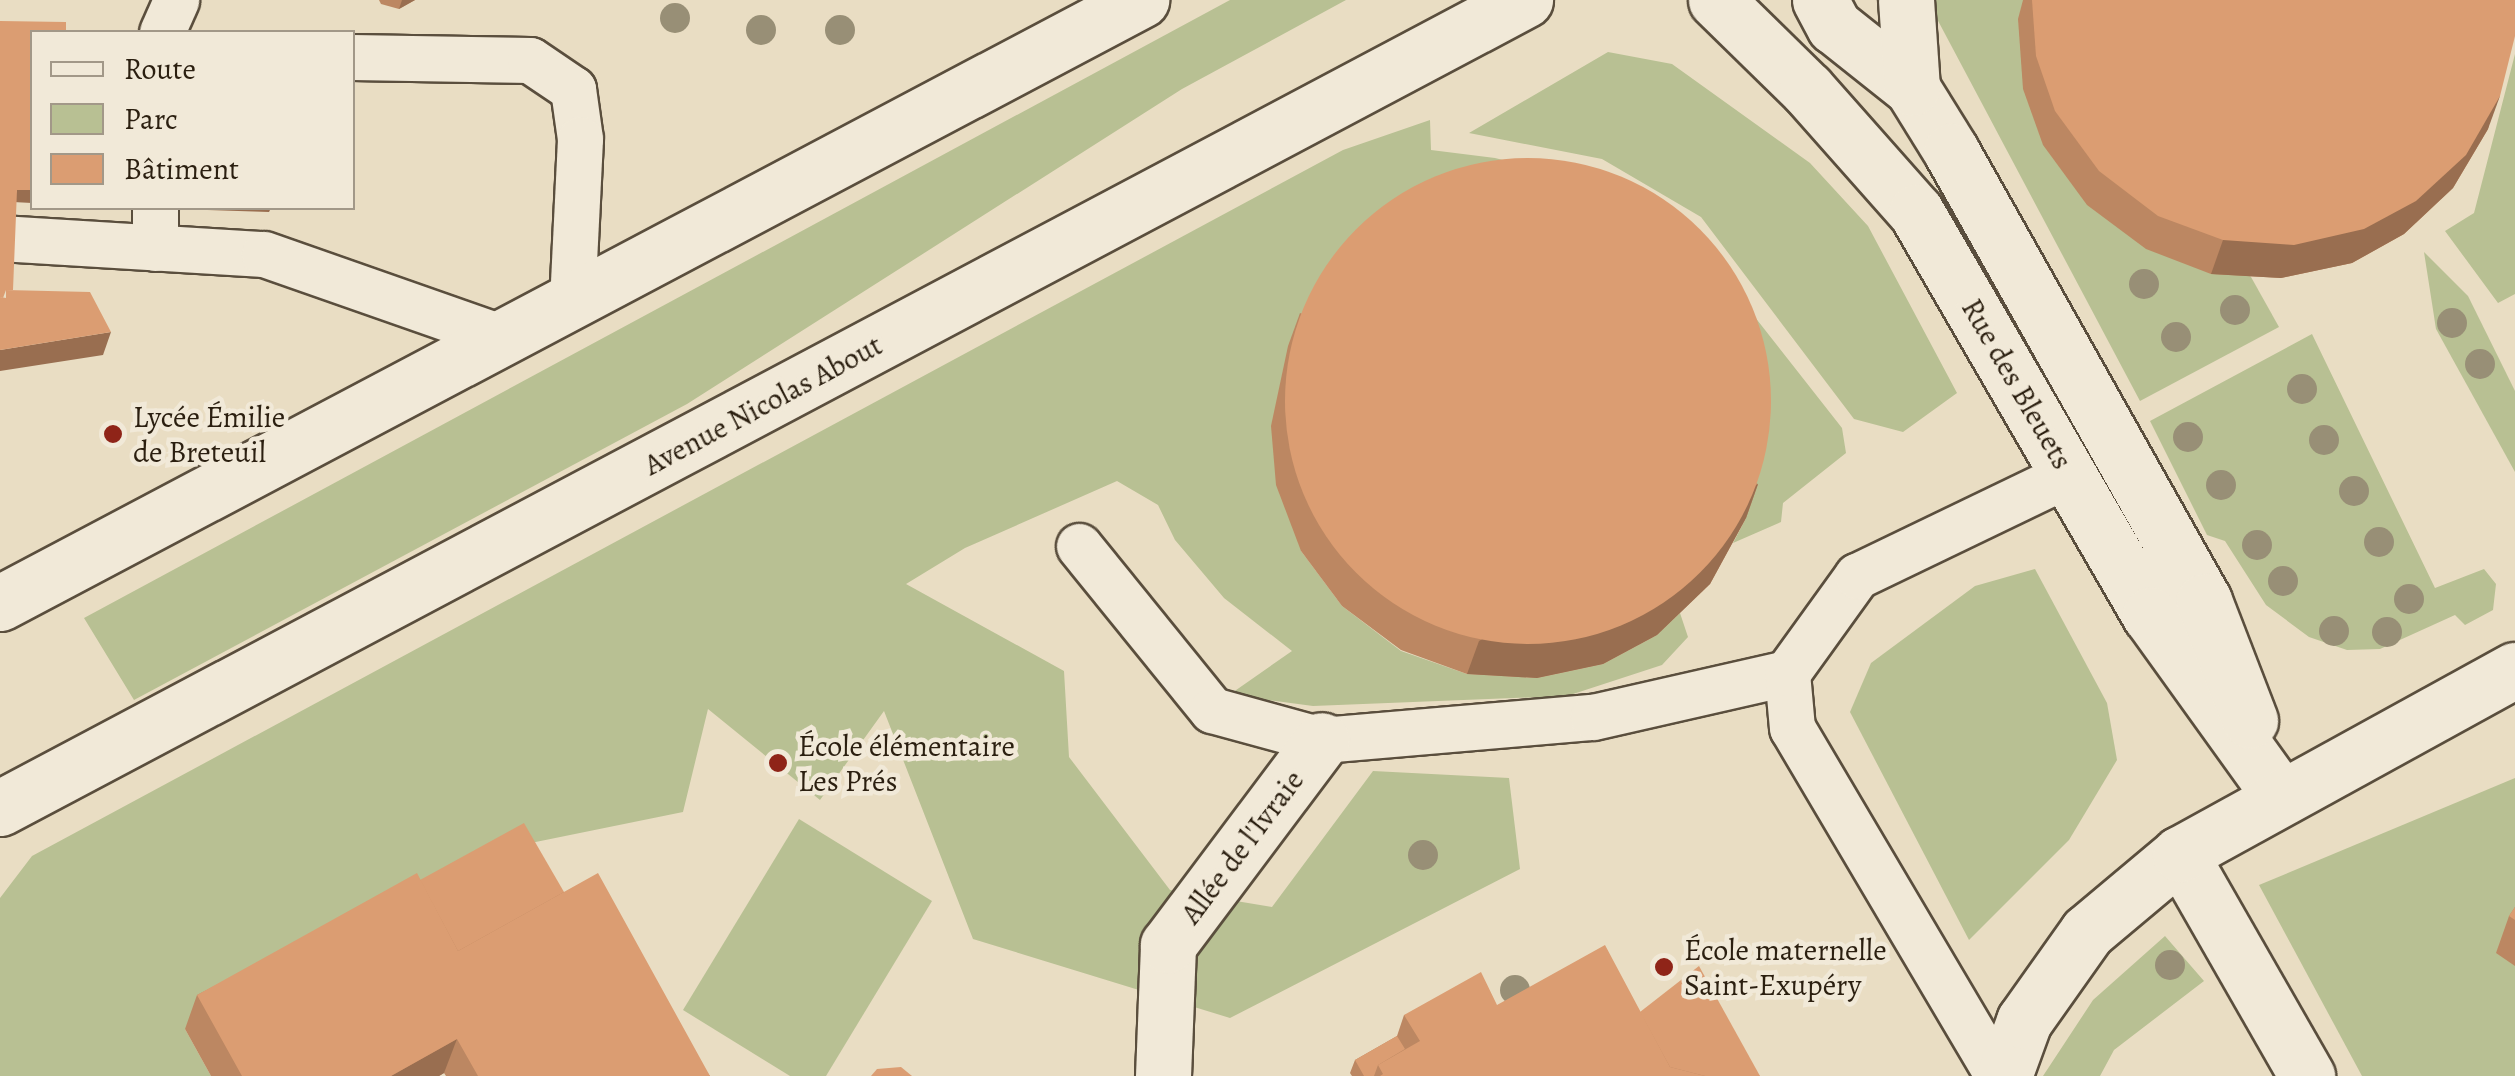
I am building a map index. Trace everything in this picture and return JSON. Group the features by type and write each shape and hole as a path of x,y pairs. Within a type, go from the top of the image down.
{"street":[{"path":"0,603 1141,0"},
{"name":"Avenue Nicolas About","path":"0,808 1525,0"},
{"name":"Rue des Bleuets","path":"1716,0 1807,89 1916,212 2150,616 2281,797"},
{"name":"Rue des Bleuets","path":"1820,0 1834,26 1912,88 2204,601 2281,797"},
{"name":"Rue des Bleuets","path":"1906,0 1912,88"},
{"path":"2001,1076 2024,1021 2087,932 2180,854 2515,670"},
{"name":"Allée de l'Ivraie","path":"1163,1076 1168,945 1322,740"},
{"path":"2180,854 2307,1076"}],"lane":[{"path":"163,30 176,0"},
{"path":"355,57 530,60 573,89 580,139 572,300"},
{"path":"0,238 155,228 264,254 504,338"},
{"path":"2001,1076 1792,728 1787,673 1857,576 2069,474"},
{"path":"1079,546 1212,710 1322,740 1593,717 1787,673"}],"green space":[{"path":"1230,0 1346,0 1182,89 687,404 134,700 84,618"},
{"path":"1927,0 2023,0 2251,277 2279,327 2140,401"},
{"path":"1608,52 1672,64 1810,163 1868,226 1957,393 1903,432 1854,419 1701,217 1602,159 1469,133"},
{"path":"2515,54 2515,294 2498,303 2445,231 2474,213"},
{"path":"1430,120 1431,150 1495,158 1621,189 1699,246 1842,428 1846,453 1783,503 1781,522 1733,543 1746,518 1301,551 1342,606 1401,651 1467,674 1537,678 1603,664 1657,635 1680,613 1688,637 1662,665 1567,696 1313,706 1229,695 1292,651 1224,598 1175,540 1158,505 1117,481 965,548 906,584 1064,671 1069,757 1170,890 1272,907 1373,771 1509,778 1520,869 1230,1018 973,939 884,711 820,800 708,709 683,812 516,846 185,1029 211,1076 0,1076 0,898 32,856 1343,150"},
{"path":"2424,252 2468,296 2515,391 2515,472 2436,329"},
{"path":"2312,334 2435,588 2484,569 2496,584 2493,610 2465,625 2455,615 2380,649 2347,650 2309,637 2266,605 2225,541 2207,535 2150,421"},
{"path":"2035,569 2107,703 2117,760 2069,840 1969,940 1850,712 1871,663 1975,586"},
{"path":"2515,778 2515,1076 2362,1076 2259,885"},
{"path":"799,819 932,901 826,1076 790,1076 683,1010"},
{"path":"2165,936 2204,981 2114,1050 2100,1076 2043,1076 2093,1000"}],"building":[{"path":"2032,0 2515,0 2515,36 2500,96 2466,155 2416,201 2364,229 2294,245 2223,240 2158,216 2099,171 2055,111 2036,56"},
{"path":"0,21 66,22 66,30 30,30 30,190 17,190 13,290 6,290 0,297"},
{"path":"1528,158 1575,163 1621,176 1663,199 1700,229 1730,266 1753,308 1766,354 1771,401 1766,448 1753,494 1730,536 1700,573 1663,603 1621,626 1575,639 1528,644 1481,639 1435,626 1393,603 1356,573 1326,536 1303,494 1290,448 1285,401 1290,354 1303,308 1326,266 1356,229 1393,199 1435,176 1481,163"},
{"path":"6,290 90,292 111,332 0,350 0,297 6,298"},
{"path":"524,823 564,892 458,951 420,880"},
{"path":"417,873 458,951 598,873 710,1076 478,1076 457,1039 391,1076 242,1076 197,995"},
{"path":"1605,945 1670,1067 1705,1076 1380,1076 1383,1074 1378,1065 1420,1041 1404,1015 1481,972 1497,1005"},
{"path":"1699,966 1760,1076 1705,1076 1670,1067 1640,1012"},
{"path":"1397,1036 1405,1049 1378,1065 1374,1076 1364,1076 1355,1060"},
{"path":"901,1067 912,1076 871,1076 877,1069"}],"place":[{"name":"Lycée Émilie de Breteuil","path":"113,434"},
{"name":"École élémentaire Les Prés","path":"778,763"},
{"name":"École maternelle Saint-Exupéry","path":"1664,967"}]}
